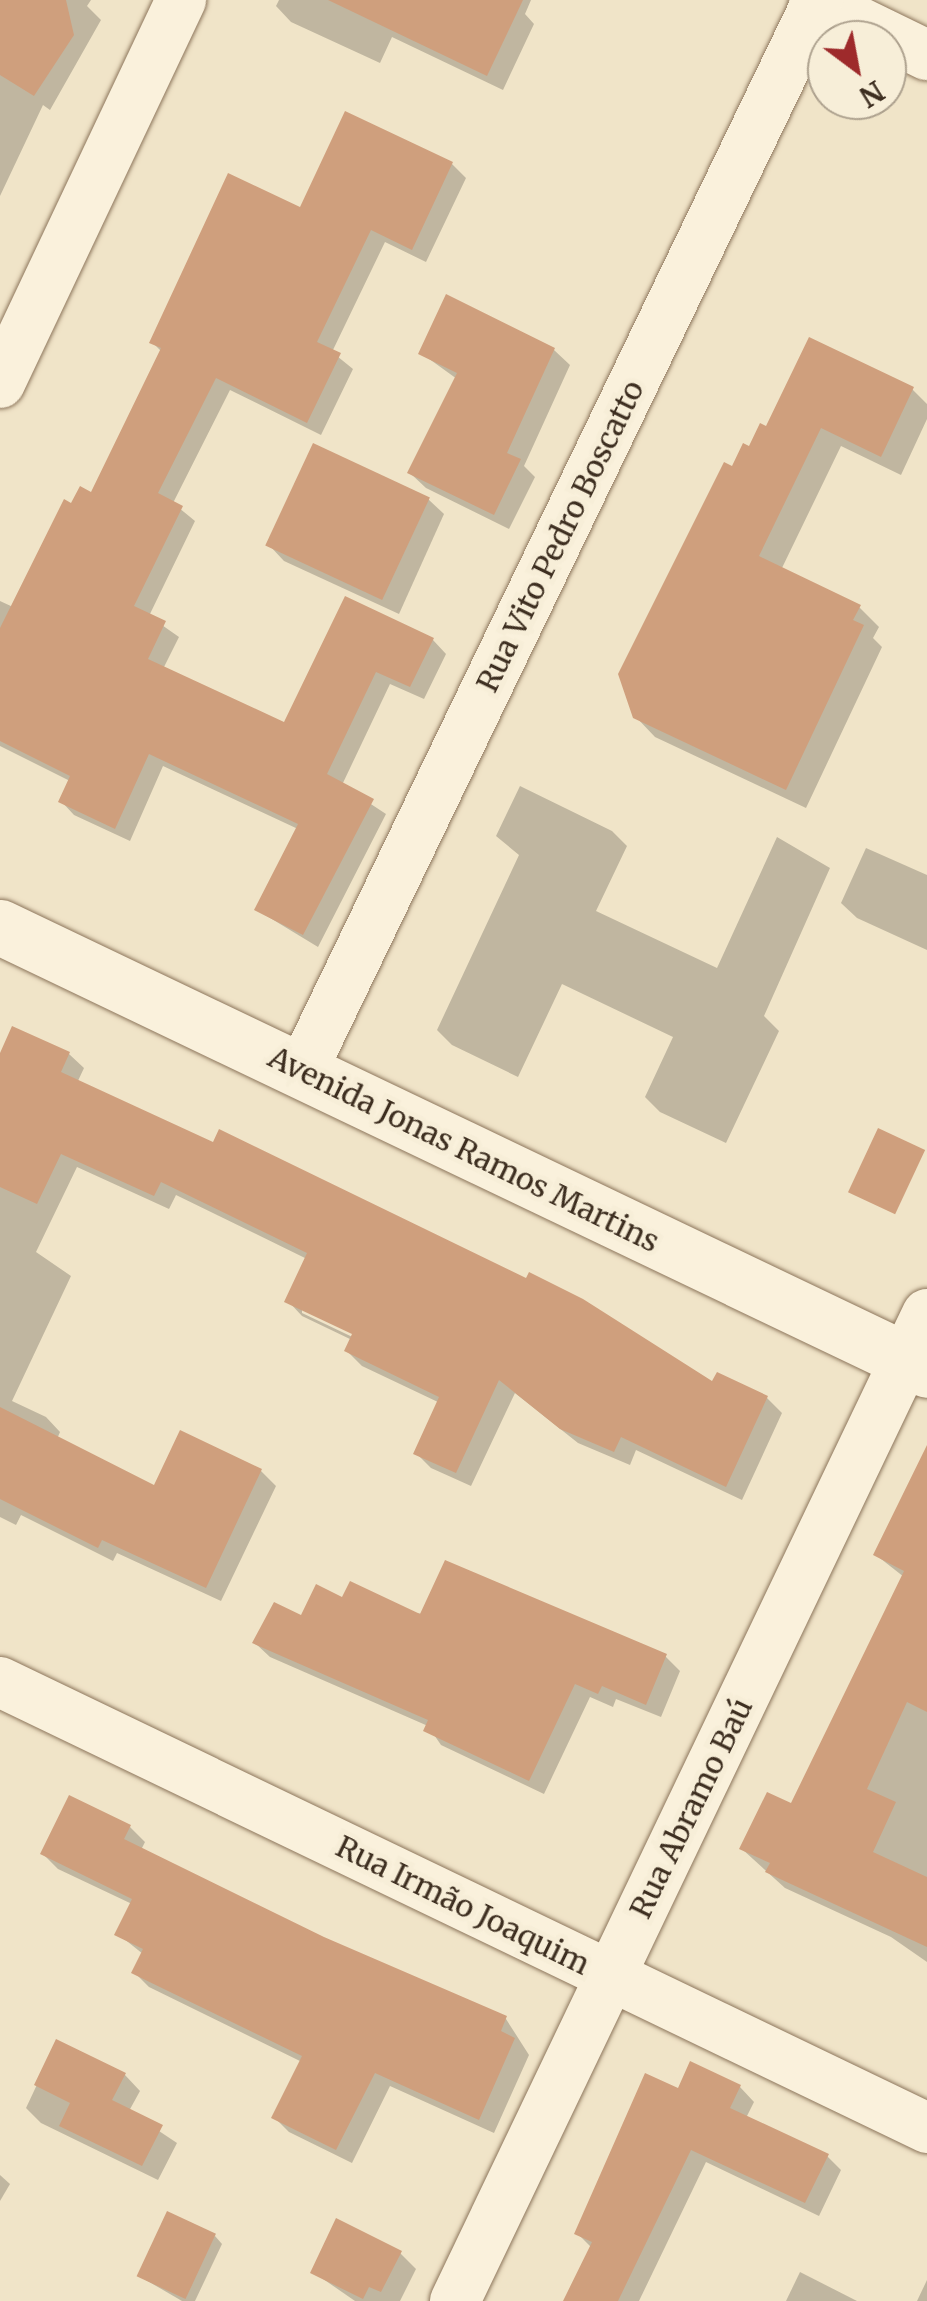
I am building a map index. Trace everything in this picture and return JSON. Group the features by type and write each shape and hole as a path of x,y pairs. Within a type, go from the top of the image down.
{"main road":[{"name":"Avenida Jonas Ramos Martins","path":"0,928 302,1072 920,1348"}],"street":[{"path":"4,362 181,0"},
{"path":"816,0 927,55"},
{"name":"Rua Vito Pedro Boscatto","path":"302,1072 816,0"},
{"name":"Rua Abramo Baú","path":"455,2301 920,1348"},
{"name":"Rua Irmão Joaquim","path":"3,1691 927,2128"}],"building":[{"path":"0,0 66,0 74,35 34,96 0,75"},
{"path":"328,0 523,0 487,76"},
{"path":"345,111 453,162 412,250 371,230 317,342 341,353 307,423 216,378 158,493 183,506 134,606 166,621 148,659 284,722 345,596 434,638 410,687 376,672 327,774 374,799 303,935 254,910 298,824 149,754 115,829 58,802 70,776 0,741 0,628 64,499 71,503 80,486 91,492 161,348 149,343 228,173 300,207"},
{"path":"446,294 555,348 507,453 521,459 494,515 407,473 457,373 418,354"},
{"path":"809,337 914,387 881,457 821,428 759,556 861,605 853,620 864,625 786,790 633,718 618,674 724,462 732,466 743,443 749,446 760,423 766,426"},
{"path":"313,443 430,498 382,600 265,545"},
{"path":"12,1026 70,1052 61,1072 213,1142 219,1129 526,1278 529,1272 583,1299 712,1381 717,1372 768,1396 726,1487 621,1437 614,1452 560,1429 499,1380 456,1473 413,1454 439,1397 344,1351 352,1334 284,1302 307,1253 161,1182 154,1196 61,1154 37,1204 0,1187 0,1053"},
{"path":"878,1128 925,1150 895,1214 848,1192"},
{"path":"0,1407 154,1485 180,1430 262,1469 206,1588 102,1540 98,1548 0,1499"},
{"path":"927,1445 927,1712 907,1702 867,1789 896,1802 873,1852 927,1877 927,1947 765,1872 770,1863 739,1849 767,1792 791,1803 904,1571 873,1555"},
{"path":"445,1560 667,1654 646,1705 602,1686 598,1694 575,1684 529,1781 423,1731 428,1720 252,1643 274,1602 301,1615 316,1584 342,1597 350,1581 420,1614"},
{"path":"69,1795 131,1825 124,1839 324,1937 507,2016 501,2031 515,2038 479,2120 375,2073 336,2150 271,2118 302,2056 131,1973 143,1949 114,1935 132,1899 40,1854"},
{"path":"56,2039 126,2073 112,2100 163,2125 142,2166 59,2126 70,2103 34,2085"},
{"path":"690,2061 741,2085 730,2108 829,2154 805,2203 691,2150 618,2301 563,2301 592,2242 574,2234 645,2073 678,2088"},
{"path":"167,2211 216,2234 186,2299 137,2276"},
{"path":"336,2218 402,2251 381,2292 369,2287 363,2299 310,2273"}]}
